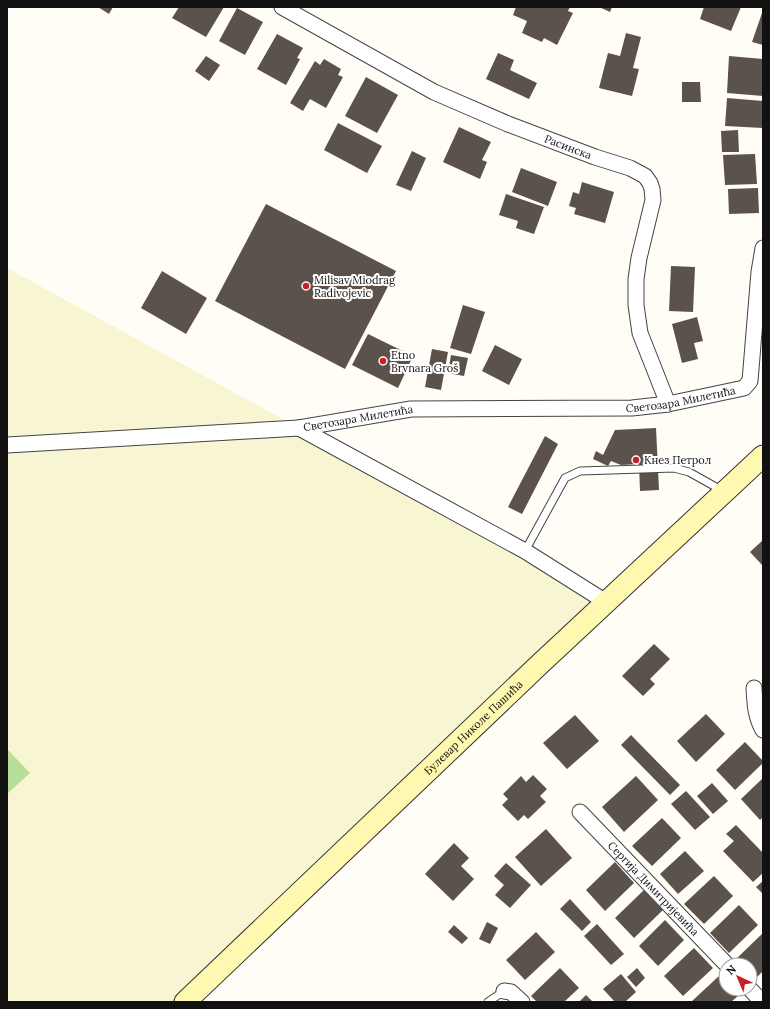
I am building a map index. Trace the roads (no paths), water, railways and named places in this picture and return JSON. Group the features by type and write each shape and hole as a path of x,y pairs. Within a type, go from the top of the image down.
{"street":[{"name":"Расинска","path":"282,7 434,92 508,124 630,168 645,176 652,189 653,200 639,258 636,279 636,305 640,333 668,404"},
{"name":"Светозара Милетића","path":"299,428 411,409 632,408 668,404 744,388 750,381 759,272 763,248"},
{"name":"Светозара Милетића","path":"299,428 525,551 606,602"},
{"path":"7,445 299,428"},
{"name":"Булевар Николе Пашића","path":"185,1002 606,602 763,456"},
{"path":"754,688 755,708 758,722 763,730"},
{"name":"Сергија Димитријевића","path":"580,812 719,957"},
{"path":"504,990 511,992 522,1002"}],"lane":[{"path":"525,551 565,478 580,471 674,468 690,472 725,492"},
{"path":"488,1002 504,990"}],"place":[{"name":"Milisav Miodrag Radivojevic","path":"306,286"},
{"name":"Etno Brvnara Groš","path":"383,361"},
{"name":"Кнез Петрол","path":"636,460"}]}
